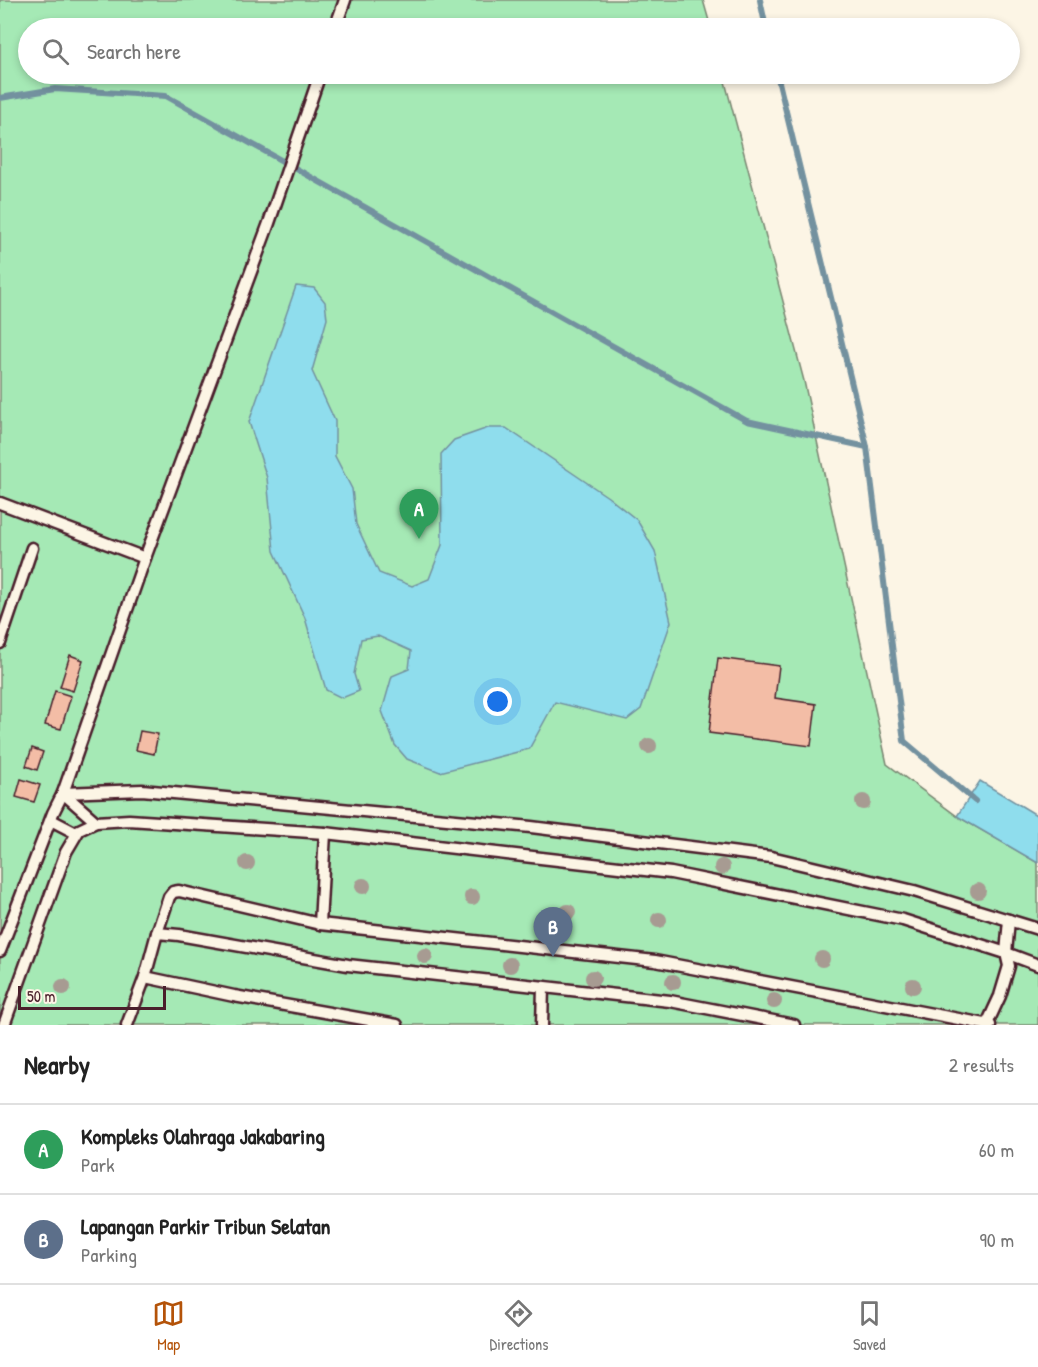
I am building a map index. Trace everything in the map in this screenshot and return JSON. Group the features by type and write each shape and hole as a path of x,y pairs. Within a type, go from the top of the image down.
{"lane":[{"path":"339,18 345,0"},
{"path":"0,951 63,793 145,558 269,223 316,84"},
{"path":"0,503 145,558"},
{"path":"0,643 33,548"},
{"path":"63,793 142,790 531,827 771,857 914,891 1038,930"},
{"path":"63,793 96,822"},
{"path":"51,820 76,834"},
{"path":"4,1025 66,852 76,834 83,826 96,822 129,820 325,832 671,873 903,920 1038,965"},
{"path":"320,924 325,832"},
{"path":"140,1025 127,1024 145,977 169,897 173,892 179,891 320,924 655,961 988,1024 1009,966 1006,953 1009,920"},
{"path":"157,933 348,965 670,1001 794,1025"},
{"path":"145,977 234,996 397,1025"},
{"path":"542,1025 543,987"}],"green space":[{"path":"0,0 703,0 708,18 18,18 18,84 726,84 804,381 887,764 957,816 1038,863 1038,1025 0,1025"}],"water":[{"path":"296,286 314,288 325,302 327,319 312,371 335,421 335,456 352,489 356,524 379,573 412,586 429,579 442,545 441,454 454,440 488,428 506,428 608,497 637,520 655,551 671,622 641,709 627,720 555,702 529,749 440,772 407,759 395,745 382,711 392,676 409,669 411,651 378,636 361,639 354,674 359,691 342,698 326,690 305,618 274,551 267,478 249,422"},
{"path":"980,781 1038,816 1038,863 957,816"}],"building":[{"path":"70,655 83,660 73,691 60,687"},
{"path":"718,658 779,666 775,698 816,704 811,746 709,733"},
{"path":"55,691 71,696 61,729 45,725"},
{"path":"140,731 158,734 154,754 136,750"},
{"path":"32,748 43,752 37,770 26,766"},
{"path":"21,779 40,785 34,802 16,797"}],"waterway":[{"path":"760,0 764,18"},
{"path":"779,84 867,447 904,741 975,801"},
{"path":"0,98 55,89 166,96 747,421 867,447"}],"place":[{"name":"Kompleks Olahraga Jakabaring","path":"419,539"},
{"name":"Lapangan Parkir Tribun Selatan","path":"553,957"}]}
